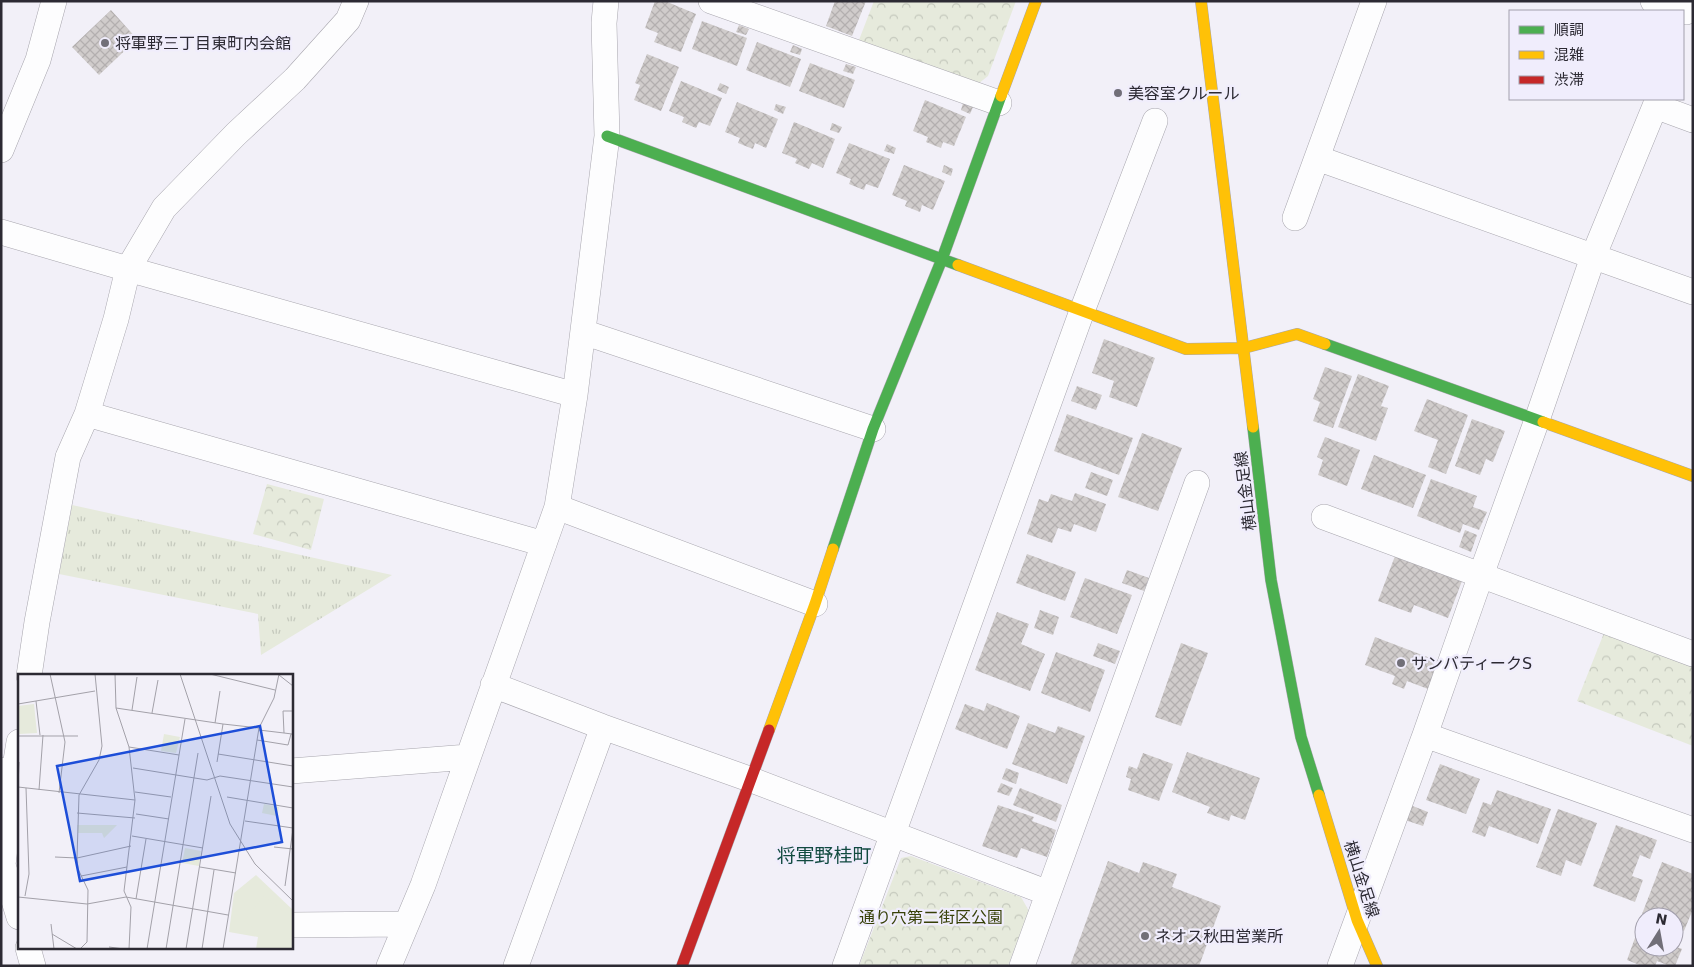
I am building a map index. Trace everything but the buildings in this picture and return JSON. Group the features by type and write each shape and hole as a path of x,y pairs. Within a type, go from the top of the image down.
{"street":[{"path":"1,150 38,60 54,1"},
{"path":"29,674 37,622 68,457 87,414 116,319 128,269 164,208 236,134 295,79 348,20 356,1"},
{"path":"389,966 423,885 557,507 575,394 606,136 604,23 606,1"},
{"path":"711,1 999,103"},
{"path":"682,966 752,780 815,604 872,429 942,259 1036,1"},
{"name":"横山金足線","path":"1201,1 1271,580 1301,737 1357,920 1377,966"},
{"path":"1295,218 1374,1"},
{"path":"1653,1 1670,10"},
{"path":"1340,966 1425,736 1593,257 1657,103 1693,120"},
{"path":"845,966 1082,311 1154,121"},
{"path":"606,136 1186,349 1244,348 1297,334 1693,476"},
{"path":"1317,158 1693,292"},
{"path":"1,232 575,394"},
{"path":"583,332 872,429"},
{"path":"87,414 544,544"},
{"path":"1022,966 1196,483"},
{"path":"557,507 815,604"},
{"path":"1324,516 1693,654"},
{"path":"493,685 603,728 752,780 1048,892"},
{"path":"516,966 603,728"},
{"path":"1425,736 1693,830"},
{"path":"18,746 11,772 4,865 18,914"},
{"path":"292,771 468,757"},
{"path":"292,925 406,924"},
{"path":"29,950 33,966"}],"green space":[{"path":"874,1 1016,1 988,76 978,84 859,40"},
{"path":"267,484 324,499 311,550 253,534"},
{"path":"72,505 392,575 261,655 258,614 59,574"},
{"path":"1604,633 1693,667 1693,746 1577,701"},
{"name":"通り穴第二街区公園","path":"911,856 1021,897 1029,911 1008,966 859,966 901,858"}],"traffic: fast":[{"path":"833,549 873,429 942,259 1001,96"},
{"path":"607,136 958,265"},
{"path":"1325,344 1543,422"},
{"path":"1253,427 1271,580 1301,737 1319,795"}],"traffic: slow":[{"path":"1001,96 1036,1"},
{"path":"1201,1 1253,427"},
{"path":"958,265 1186,349 1244,348 1297,334 1325,344"},
{"path":"1543,422 1693,476"},
{"path":"769,730 833,549"},
{"path":"1319,795 1357,920 1377,966"}],"traffic: jam":[{"path":"682,966 769,730"}],"place":[{"name":"将軍野三丁目東町内会館","path":"105,43"},
{"name":"美容室クルール","path":"1118,93"},
{"name":"サンバティークS","path":"1401,663"},
{"name":"ネオス秋田営業所","path":"1145,936"}],"district":[{"name":"将軍野桂町","path":"824,855"}]}
